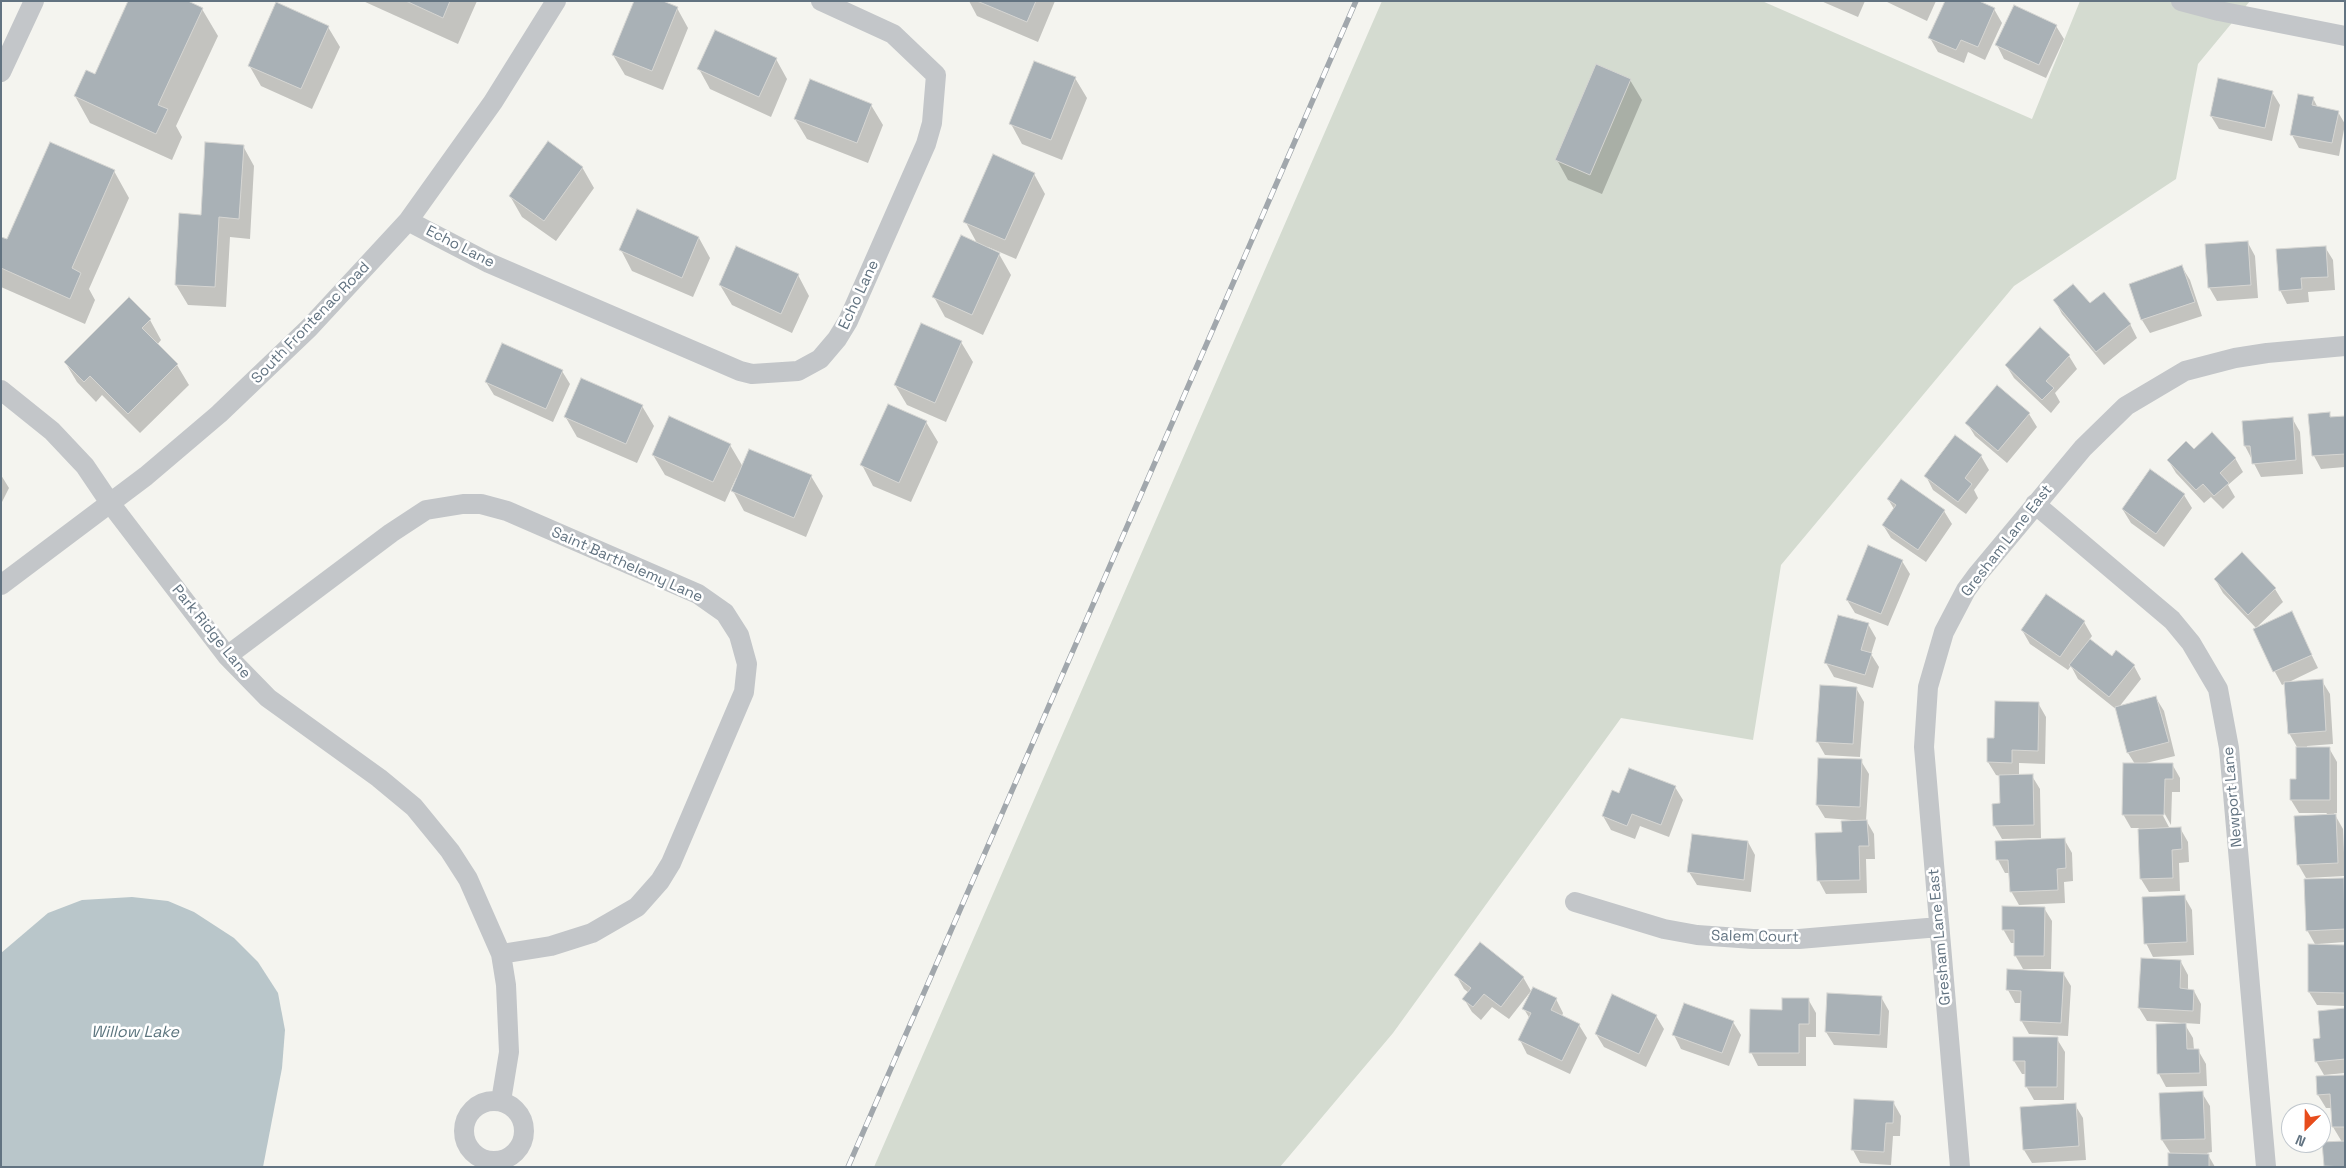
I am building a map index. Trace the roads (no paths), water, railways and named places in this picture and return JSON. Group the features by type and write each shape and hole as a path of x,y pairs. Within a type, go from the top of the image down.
{"street":[{"path":"1,72 34,1"},
{"name":"South Frontenac Road","path":"1,585 146,476 267,369 309,328 408,221 493,102 556,1"},
{"name":"Echo Lane","path":"408,221 489,263 740,371 752,374 798,371 820,359 837,340 848,321 926,144 932,123 936,75 893,34 821,1"},
{"path":"2180,1 2219,12 2345,36"},
{"name":"Gresham Lane East","path":"1960,1167 1924,747 1924,720 1932,666 1944,632 1966,590 2035,504 2106,424 2126,406 2185,371 2236,358 2266,353 2345,346"},
{"name":"Park Ridge Lane","path":"1,390 52,431 85,466 110,503 227,656 268,698 379,778 414,807 450,851 468,879 501,954 506,985 509,1052 502,1101"},
{"name":"Saint Barthelemy Lane","path":"227,656 391,533 426,510 463,504 481,504 507,511 698,594 724,612 739,635 746,664 744,692 670,863 660,881 638,907 592,933 551,946 501,954"},
{"name":"Newport Lane","path":"2035,504 2172,620 2191,643 2218,689 2228,748 2266,1167"},
{"name":"Salem Court","path":"1575,902 1664,929 1697,935 1753,939 1799,938 1939,927"}],"water":[{"name":"Willow Lake","path":"132,897 168,901 194,912 234,938 258,962 278,993 285,1030 282,1068 263,1167 1,1167 1,953 48,913 82,900"}],"railway":[{"path":"848,1167 1356,1"}]}
